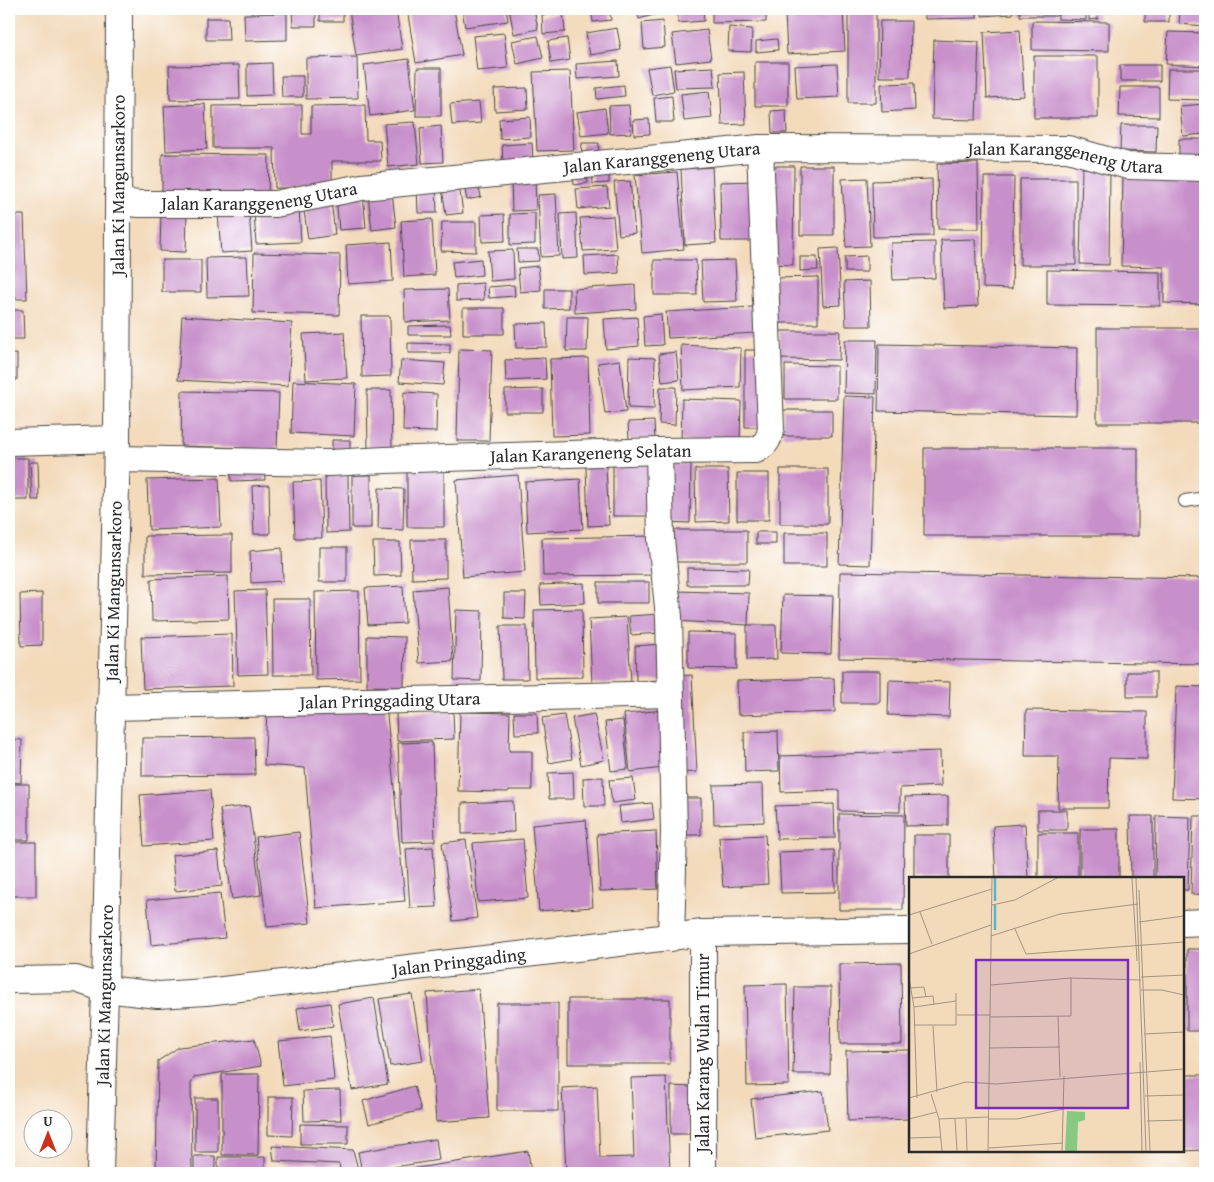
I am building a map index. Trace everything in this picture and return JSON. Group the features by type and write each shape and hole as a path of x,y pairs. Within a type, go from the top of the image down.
{"street":[{"name":"Jalan Ki Mangunsarkoro","path":"100,1173 106,989 110,707 117,449 119,9"},
{"name":"Jalan Karanggeneng Utara","path":"118,202 139,204 275,204 362,187 760,148 1068,149 1128,166 1205,168"},
{"name":"Jalan Karangeneng Selatan","path":"21,442 75,440 117,449 330,463 659,451 756,450 763,446 770,436 760,148"},
{"path":"659,451 661,539 669,617 674,832 671,938"},
{"name":"Jalan Pringgading Utara","path":"110,707 670,694"},
{"path":"1184,923 1205,922"},
{"name":"Jalan Pringgading","path":"16,980 76,979 106,989 158,995 206,992 703,933 909,930"},
{"name":"Jalan Karang Wulan Timur","path":"703,933 703,1173"}],"lane":[{"path":"1185,501 1205,498"}],"building":[{"path":"292,9 316,9 316,26 293,26"},
{"path":"320,9 343,9 343,21 320,21"},
{"path":"349,9 396,9 402,49 356,56"},
{"path":"407,9 454,9 462,55 416,63"},
{"path":"462,9 506,9 508,21 465,27"},
{"path":"509,9 534,9 538,29 514,34"},
{"path":"591,9 609,9 611,20 593,22"},
{"path":"636,9 663,9 664,12 639,19"},
{"path":"678,9 703,9 704,21 678,23"},
{"path":"712,9 766,9 766,22 712,23"},
{"path":"848,9 876,9 876,103 848,103"},
{"path":"925,9 977,9 977,18 925,19"},
{"path":"982,9 1013,9 1013,14 982,16"},
{"path":"1020,9 1057,9 1057,16 1020,16"},
{"path":"1060,9 1080,9 1080,13 1060,12"},
{"path":"1089,9 1097,9 1098,19 1089,20"},
{"path":"1100,9 1129,9 1129,10 1100,13"},
{"path":"1145,9 1169,9 1169,22 1145,22"},
{"path":"1180,9 1205,9 1205,26 1179,24"},
{"path":"843,10 845,51 787,54 785,13"},
{"path":"287,13 287,40 245,41 244,14"},
{"path":"563,13 565,32 543,34 542,15"},
{"path":"1058,13 1086,14 1086,20 1058,19"},
{"path":"206,18 228,18 229,40 206,40"},
{"path":"663,21 665,47 644,49 642,23"},
{"path":"880,21 911,21 910,77 879,77"},
{"path":"1032,21 1109,22 1109,51 1032,50"},
{"path":"729,27 752,29 751,52 728,51"},
{"path":"617,28 621,50 590,55 586,33"},
{"path":"707,30 711,59 676,63 672,34"},
{"path":"1020,30 1024,96 987,98 984,32"},
{"path":"1168,32 1205,33 1205,66 1166,64"},
{"path":"504,33 508,68 477,71 473,36"},
{"path":"538,36 543,58 517,64 512,41"},
{"path":"567,38 570,60 551,63 548,41"},
{"path":"777,39 778,50 756,52 756,41"},
{"path":"934,40 979,42 976,120 932,119"},
{"path":"1034,56 1098,56 1098,118 1034,118"},
{"path":"357,57 358,98 306,99 306,58"},
{"path":"409,59 415,110 370,116 364,65"},
{"path":"618,61 619,76 577,79 576,64"},
{"path":"755,62 788,62 788,106 755,106"},
{"path":"272,63 273,95 247,96 247,64"},
{"path":"837,64 839,97 797,99 795,66"},
{"path":"239,65 240,99 170,100 169,66"},
{"path":"670,65 674,91 652,95 647,68"},
{"path":"1120,65 1160,65 1160,81 1120,81"},
{"path":"713,67 715,87 676,88 674,69"},
{"path":"417,68 441,68 441,116 416,116"},
{"path":"1168,69 1205,69 1205,100 1167,99"},
{"path":"570,71 574,150 537,151 533,72"},
{"path":"744,72 746,124 722,125 720,73"},
{"path":"281,76 303,76 303,97 282,97"},
{"path":"914,83 915,110 882,112 881,84"},
{"path":"624,85 625,96 597,99 596,88"},
{"path":"1120,87 1159,87 1159,117 1119,116"},
{"path":"527,88 528,109 495,111 494,89"},
{"path":"709,91 712,118 684,121 681,94"},
{"path":"672,96 674,122 656,122 654,98"},
{"path":"479,102 481,123 452,125 450,104"},
{"path":"205,104 207,149 166,151 164,106"},
{"path":"1205,104 1205,134 1183,136 1180,106"},
{"path":"302,105 302,134 311,134 311,106 365,105 366,140 380,140 381,161 332,161 332,188 275,188 274,148 213,148 213,106"},
{"path":"629,105 631,133 610,134 609,106"},
{"path":"605,108 608,133 581,136 577,112"},
{"path":"786,110 787,133 772,133 771,111"},
{"path":"530,117 531,137 500,139 499,119"},
{"path":"649,119 650,134 634,135 633,120"},
{"path":"415,122 419,164 388,167 384,124"},
{"path":"1121,125 1157,125 1156,152 1120,151"},
{"path":"441,126 443,162 422,163 420,128"},
{"path":"1179,139 1205,139 1205,164 1179,164"},
{"path":"532,143 533,162 503,164 502,145"},
{"path":"582,143 599,143 598,158 581,158"},
{"path":"162,154 269,155 268,201 162,200"},
{"path":"978,163 979,229 938,229 937,164"},
{"path":"768,166 794,166 793,265 766,264"},
{"path":"800,166 834,166 834,235 800,235"},
{"path":"609,167 609,183 593,184 592,168"},
{"path":"712,167 716,243 685,245 681,169"},
{"path":"1082,168 1110,169 1109,265 1080,264"},
{"path":"587,172 588,183 574,185 573,173"},
{"path":"677,172 684,249 642,253 635,175"},
{"path":"1123,176 1205,178 1205,304 1164,303 1164,267 1121,266"},
{"path":"984,177 1014,177 1012,289 983,288"},
{"path":"535,178 536,210 512,211 511,180"},
{"path":"867,178 870,246 846,247 842,179"},
{"path":"932,179 933,236 873,237 872,181"},
{"path":"1020,179 1076,179 1076,265 1020,265"},
{"path":"478,181 481,197 467,200 464,184"},
{"path":"630,181 635,233 619,235 614,182"},
{"path":"759,181 760,241 721,241 720,182"},
{"path":"459,185 463,213 446,215 442,188"},
{"path":"417,187 436,187 437,213 418,213"},
{"path":"607,187 609,206 578,209 576,189"},
{"path":"392,192 396,227 372,230 368,195"},
{"path":"363,193 366,228 339,230 336,195"},
{"path":"556,194 559,256 541,257 538,195"},
{"path":"331,200 335,235 308,239 303,204"},
{"path":"299,208 301,242 256,244 254,211"},
{"path":"161,212 187,213 186,252 160,251"},
{"path":"249,212 252,251 221,253 218,214"},
{"path":"535,213 535,244 510,245 510,214"},
{"path":"576,213 578,258 562,259 560,214"},
{"path":"504,214 505,241 482,242 481,215"},
{"path":"9,215 24,215 27,299 9,299"},
{"path":"613,216 616,249 583,251 580,218"},
{"path":"432,219 435,275 404,277 401,221"},
{"path":"442,222 476,222 476,252 441,251"},
{"path":"975,239 978,306 944,308 941,240"},
{"path":"391,242 393,281 348,284 346,245"},
{"path":"935,242 935,278 893,280 891,243"},
{"path":"838,248 841,305 823,306 820,249"},
{"path":"517,249 538,249 539,261 518,262"},
{"path":"513,250 514,279 490,281 488,251"},
{"path":"254,253 340,255 339,315 253,313"},
{"path":"618,254 619,273 585,275 584,256"},
{"path":"867,256 867,272 845,272 845,257"},
{"path":"247,257 249,296 207,297 206,258"},
{"path":"800,257 817,257 818,270 800,271"},
{"path":"481,259 482,275 454,278 452,262"},
{"path":"162,260 201,260 201,292 162,292"},
{"path":"654,260 696,260 697,295 654,295"},
{"path":"735,260 737,301 703,302 701,261"},
{"path":"538,266 541,290 520,292 518,268"},
{"path":"1047,270 1160,272 1160,306 1047,305"},
{"path":"818,277 818,323 773,323 772,278"},
{"path":"870,281 871,326 846,326 844,282"},
{"path":"483,283 484,300 456,301 456,285"},
{"path":"514,285 515,296 489,298 488,287"},
{"path":"635,285 636,309 575,313 574,289"},
{"path":"448,289 450,320 405,322 404,290"},
{"path":"545,289 569,289 569,308 545,309"},
{"path":"753,307 755,333 668,338 666,312"},
{"path":"463,308 504,308 504,334 463,334"},
{"path":"9,310 23,310 24,339 11,339 11,351 9,351"},
{"path":"661,314 663,345 645,346 643,316"},
{"path":"182,316 292,323 288,386 178,380"},
{"path":"361,316 390,316 391,376 362,377"},
{"path":"567,317 588,317 587,351 566,351"},
{"path":"637,317 639,346 606,349 604,319"},
{"path":"546,323 547,347 516,348 515,324"},
{"path":"450,325 451,335 408,335 408,326"},
{"path":"1097,328 1205,328 1205,423 1097,423"},
{"path":"780,331 840,331 839,360 780,359"},
{"path":"344,332 347,378 306,380 303,334"},
{"path":"845,340 877,340 876,394 844,393"},
{"path":"408,343 450,344 450,353 408,353"},
{"path":"879,344 1077,348 1076,415 878,411"},
{"path":"681,345 741,348 740,387 683,390"},
{"path":"459,349 492,350 489,441 457,441"},
{"path":"745,350 764,350 764,427 745,427"},
{"path":"676,352 679,380 662,382 659,354"},
{"path":"9,354 17,354 17,380 9,380"},
{"path":"629,357 655,358 654,409 628,408"},
{"path":"545,358 546,379 506,381 505,360"},
{"path":"588,358 590,435 552,436 550,359"},
{"path":"401,360 445,363 443,385 399,382"},
{"path":"620,360 626,412 605,414 598,363"},
{"path":"785,365 837,366 837,399 785,399"},
{"path":"293,381 356,384 354,436 291,433"},
{"path":"660,387 676,387 675,425 659,424"},
{"path":"543,389 543,412 505,412 505,390"},
{"path":"367,390 391,390 392,451 368,451"},
{"path":"182,391 279,393 277,449 181,446"},
{"path":"404,392 437,394 436,432 403,431"},
{"path":"844,396 875,397 870,565 839,564"},
{"path":"682,399 741,401 740,443 681,441"},
{"path":"783,410 832,410 832,436 783,436"},
{"path":"654,421 655,439 629,440 628,422"},
{"path":"332,440 350,440 350,456 332,456"},
{"path":"924,448 1138,448 1138,536 924,536"},
{"path":"9,458 28,458 28,500 9,500"},
{"path":"613,461 654,461 654,516 613,516"},
{"path":"30,462 38,462 39,500 32,500"},
{"path":"664,463 691,464 690,523 663,522"},
{"path":"264,465 265,480 231,481 231,466"},
{"path":"606,466 609,525 588,526 586,467"},
{"path":"407,468 444,468 444,527 407,527"},
{"path":"695,469 728,469 729,521 696,522"},
{"path":"780,469 828,469 828,524 780,524"},
{"path":"737,473 769,473 769,520 737,520"},
{"path":"348,475 349,532 326,533 325,476"},
{"path":"352,475 371,475 371,528 352,528"},
{"path":"518,475 525,572 463,577 456,480"},
{"path":"219,478 221,527 149,530 147,480"},
{"path":"580,479 583,529 527,532 525,482"},
{"path":"320,481 322,538 295,538 293,482"},
{"path":"269,485 270,534 254,534 252,486"},
{"path":"379,488 404,489 403,530 378,529"},
{"path":"674,530 747,530 747,562 674,562"},
{"path":"756,532 776,532 776,544 756,544"},
{"path":"784,533 827,533 827,566 784,566"},
{"path":"232,535 232,573 145,574 145,536"},
{"path":"657,536 658,575 543,576 542,538"},
{"path":"411,540 446,540 446,578 412,579"},
{"path":"373,542 400,542 401,575 374,576"},
{"path":"319,547 347,547 347,582 319,582"},
{"path":"282,548 283,581 251,583 250,551"},
{"path":"687,568 749,569 748,585 687,585"},
{"path":"840,572 1205,578 1205,664 839,658"},
{"path":"228,576 229,619 152,621 151,579"},
{"path":"598,582 649,582 649,603 598,603"},
{"path":"584,583 585,603 541,605 540,585"},
{"path":"403,586 405,623 368,625 365,588"},
{"path":"448,587 453,661 419,663 413,590"},
{"path":"265,590 268,674 238,675 235,591"},
{"path":"359,591 360,679 316,680 315,592"},
{"path":"675,591 749,593 748,625 674,621"},
{"path":"42,593 42,645 21,646 20,594"},
{"path":"504,593 526,593 525,619 504,618"},
{"path":"783,595 833,596 831,654 781,653"},
{"path":"272,599 310,599 311,675 273,675"},
{"path":"582,609 583,677 535,678 534,610"},
{"path":"456,610 482,611 481,681 454,680"},
{"path":"660,614 661,633 631,635 629,616"},
{"path":"627,617 631,682 592,684 589,619"},
{"path":"747,625 776,625 777,659 747,660"},
{"path":"500,626 527,626 528,679 502,679"},
{"path":"688,632 737,633 737,669 688,668"},
{"path":"232,634 233,686 143,689 141,637"},
{"path":"367,636 405,637 404,687 367,686"},
{"path":"663,644 665,680 636,681 635,646"},
{"path":"842,671 880,671 880,703 842,703"},
{"path":"1127,672 1156,672 1156,697 1127,697"},
{"path":"692,675 697,772 677,773 673,676"},
{"path":"834,678 835,712 738,715 737,681"},
{"path":"889,680 950,682 949,717 888,715"},
{"path":"1176,686 1205,687 1205,799 1172,798"},
{"path":"386,705 405,901 316,908 305,768 264,765 267,712"},
{"path":"664,710 671,767 630,772 624,714"},
{"path":"1026,710 1147,712 1147,759 1109,758 1108,808 1058,808 1059,756 1025,756"},
{"path":"453,711 454,739 397,741 396,713"},
{"path":"460,712 510,713 509,751 532,751 532,790 509,790 508,792 458,791"},
{"path":"514,713 537,713 538,733 515,734"},
{"path":"594,714 604,760 581,765 572,718"},
{"path":"564,715 572,759 549,763 542,718"},
{"path":"623,720 628,769 611,771 605,722"},
{"path":"778,731 779,771 745,772 744,732"},
{"path":"254,737 255,775 142,776 142,738"},
{"path":"9,739 22,740 21,783 9,782"},
{"path":"432,742 435,841 402,842 398,743"},
{"path":"940,751 941,786 900,788 900,812 839,811 839,790 781,792 780,756"},
{"path":"573,772 574,799 549,799 548,773"},
{"path":"603,777 604,806 584,806 583,778"},
{"path":"633,778 636,800 612,803 609,780"},
{"path":"9,784 29,784 29,840 9,840"},
{"path":"763,784 764,822 714,824 713,785"},
{"path":"210,790 214,841 144,846 140,795"},
{"path":"948,796 948,825 906,826 905,797"},
{"path":"684,798 701,798 701,835 684,835"},
{"path":"513,801 514,832 462,834 462,803"},
{"path":"652,803 654,819 621,823 619,806"},
{"path":"834,804 835,838 777,839 775,806"},
{"path":"249,806 261,895 232,899 220,809"},
{"path":"1038,810 1067,810 1067,830 1038,830"},
{"path":"839,814 904,815 903,910 839,910"},
{"path":"1130,816 1153,816 1153,877 1131,877"},
{"path":"1156,816 1190,817 1188,890 1184,890 1184,877 1155,877"},
{"path":"1193,816 1205,816 1205,895 1191,894"},
{"path":"586,820 593,907 539,911 532,825"},
{"path":"1025,824 1028,877 996,877 993,826"},
{"path":"1080,829 1119,829 1119,877 1080,877"},
{"path":"656,831 658,889 600,891 597,834"},
{"path":"299,832 310,923 267,927 256,837"},
{"path":"1038,833 1078,833 1078,877 1038,877"},
{"path":"765,835 768,884 723,887 719,837"},
{"path":"914,835 949,835 949,877 914,877"},
{"path":"523,839 528,898 478,902 473,843"},
{"path":"466,840 477,918 453,921 442,843"},
{"path":"9,842 36,842 36,896 9,896"},
{"path":"433,847 437,907 410,908 406,849"},
{"path":"834,850 835,892 781,893 779,852"},
{"path":"218,851 222,886 175,891 172,855"},
{"path":"220,893 225,938 151,945 147,900"},
{"path":"1187,949 1205,949 1205,1031 1187,1031"},
{"path":"901,963 902,1044 840,1044 839,964"},
{"path":"787,984 789,1085 747,1086 745,985"},
{"path":"795,987 831,987 830,1074 793,1074"},
{"path":"479,989 489,1118 436,1122 427,993"},
{"path":"412,994 423,1061 390,1066 379,999"},
{"path":"374,998 388,1084 352,1090 338,1004"},
{"path":"568,999 670,999 670,1064 568,1064"},
{"path":"330,1003 333,1026 300,1031 297,1008"},
{"path":"497,1003 558,1003 558,1111 497,1111"},
{"path":"330,1036 334,1080 283,1086 278,1041"},
{"path":"254,1039 261,1066 194,1077 191,1084 192,1173 156,1173 158,1061 179,1047"},
{"path":"909,1050 909,1119 848,1121 846,1051"},
{"path":"222,1074 259,1074 258,1155 222,1155"},
{"path":"1184,1075 1205,1075 1205,1150 1184,1151"},
{"path":"666,1077 670,1173 566,1173 562,1088 597,1086 600,1158 634,1157 631,1078"},
{"path":"414,1086 421,1110 369,1124 363,1101"},
{"path":"671,1086 692,1087 691,1134 671,1134"},
{"path":"340,1090 341,1120 304,1121 303,1091"},
{"path":"823,1091 828,1130 755,1138 751,1099"},
{"path":"268,1097 293,1097 292,1136 268,1135"},
{"path":"195,1098 218,1098 218,1152 195,1152"},
{"path":"300,1124 348,1125 348,1144 300,1144"},
{"path":"436,1139 439,1160 362,1172 358,1152"},
{"path":"272,1146 353,1150 359,1173 341,1173 339,1164 274,1161"},
{"path":"528,1151 531,1173 391,1173 391,1172"},
{"path":"194,1156 215,1156 215,1173 194,1173"},
{"path":"218,1157 265,1157 265,1173 218,1173"}]}
